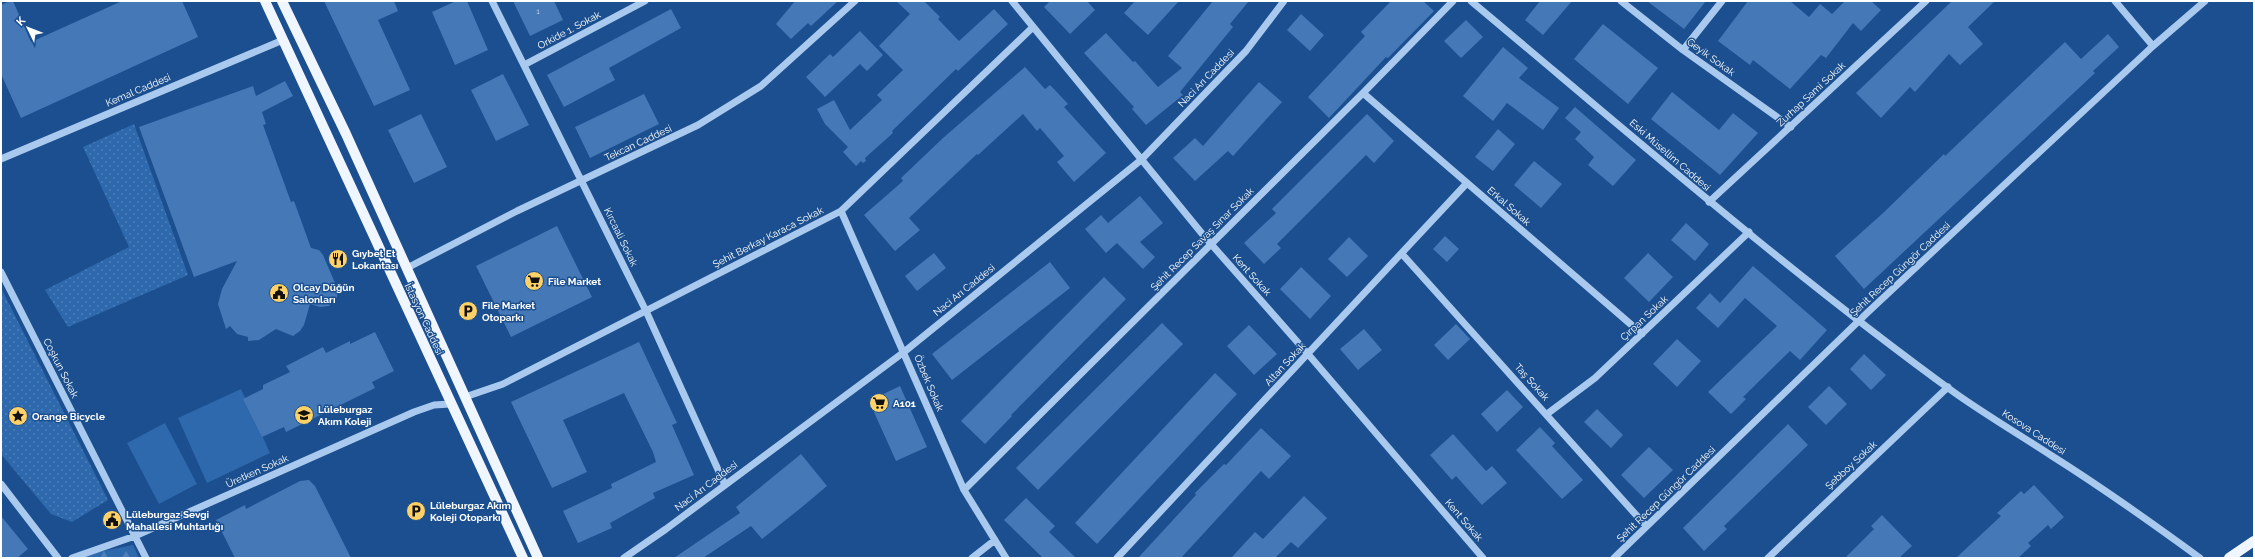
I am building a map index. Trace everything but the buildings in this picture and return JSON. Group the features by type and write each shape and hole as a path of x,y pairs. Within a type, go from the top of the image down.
{"main road":[{"name":"İstasyon Caddesi","path":"265,1 450,404 523,558"},
{"name":"İstasyon Caddesi","path":"282,1 407,268 538,558"},
{"path":"283,40 298,34"},
{"path":"450,404 465,397"},
{"path":"2229,558 2254,541"}],"street":[{"name":"Kırcaali Sokak","path":"492,1 646,311 725,485"},
{"name":"Orkide 1. Sokak","path":"524,65 645,1"},
{"name":"Tekcan Caddesi","path":"407,268 517,211 698,125 761,86 855,1"},
{"name":"Kent Sokak","path":"1012,1 1211,244 1308,354 1483,558"},
{"name":"Naci Arı Caddesi","path":"624,558 904,352 1141,160 1246,51 1284,1"},
{"name":"Şehit Recep Savaş Sınar Sokak","path":"964,490 1363,93 1453,1"},
{"name":"Eski Müsellim Caddesi","path":"1471,1 1621,125 1710,202 1860,320"},
{"name":"Geyik Sokak","path":"1621,1 1630,4 1683,50 1791,127"},
{"path":"1683,50 1722,1"},
{"name":"Zurhap Sami Sokak","path":"1710,202 1926,1"},
{"path":"2115,1 2153,46"},
{"name":"Şehit Recep Güngör Caddesi","path":"1614,558 1860,320 2153,46 2205,1"},
{"name":"Şehit Berkay Karaca Sokak","path":"465,397 503,384 841,211 1033,27"},
{"name":"Kemal Caddesi","path":"1,160 283,40"},
{"name":"Erkal Sokak","path":"1363,93 1642,334"},
{"name":"Altan Sokak","path":"1117,558 1467,183"},
{"name":"Özbek Sokak","path":"841,211 964,490 1006,558"},
{"name":"Çırpan Sokak","path":"1547,414 1595,378 1749,232"},
{"name":"Taş Sokak","path":"1402,254 1646,526"},
{"name":"Coşkun Sokak","path":"1,272 146,558"},
{"name":"Kosova Caddesi","path":"1860,320 1948,387 2140,514 2200,558"},
{"name":"Şebboy Sokak","path":"1768,558 1948,387"},
{"name":"Üretken Sokak","path":"72,558 135,536 414,412 434,405 450,404"},
{"path":"1,484 58,558"},
{"path":"972,558 995,540"}],"green space":[{"path":"134,124 188,275 68,327 45,290 129,247 83,147"},
{"path":"1,288 108,500 72,522 51,514 1,454"},
{"path":"241,389 270,453 207,483 178,418"},
{"path":"165,423 197,484 159,504 127,443"},
{"path":"133,545 139,558 68,558"}],"place":[{"name":"Gıybet Et Lokantası","path":"338,259"},
{"name":"File Market","path":"534,281"},
{"name":"Olcay Düğün Salonları","path":"279,293"},
{"name":"File Market Otoparkı","path":"468,311"},
{"name":"A101","path":"879,403"},
{"name":"Lüleburgaz Akım Koleji","path":"304,415"},
{"name":"Orange Bicycle","path":"18,416"},
{"name":"Lüleburgaz Akım Koleji Otoparkı","path":"416,511"},
{"name":"Lüleburgaz Sevgi Mahallesi Muhtarlığı","path":"112,520"}]}
